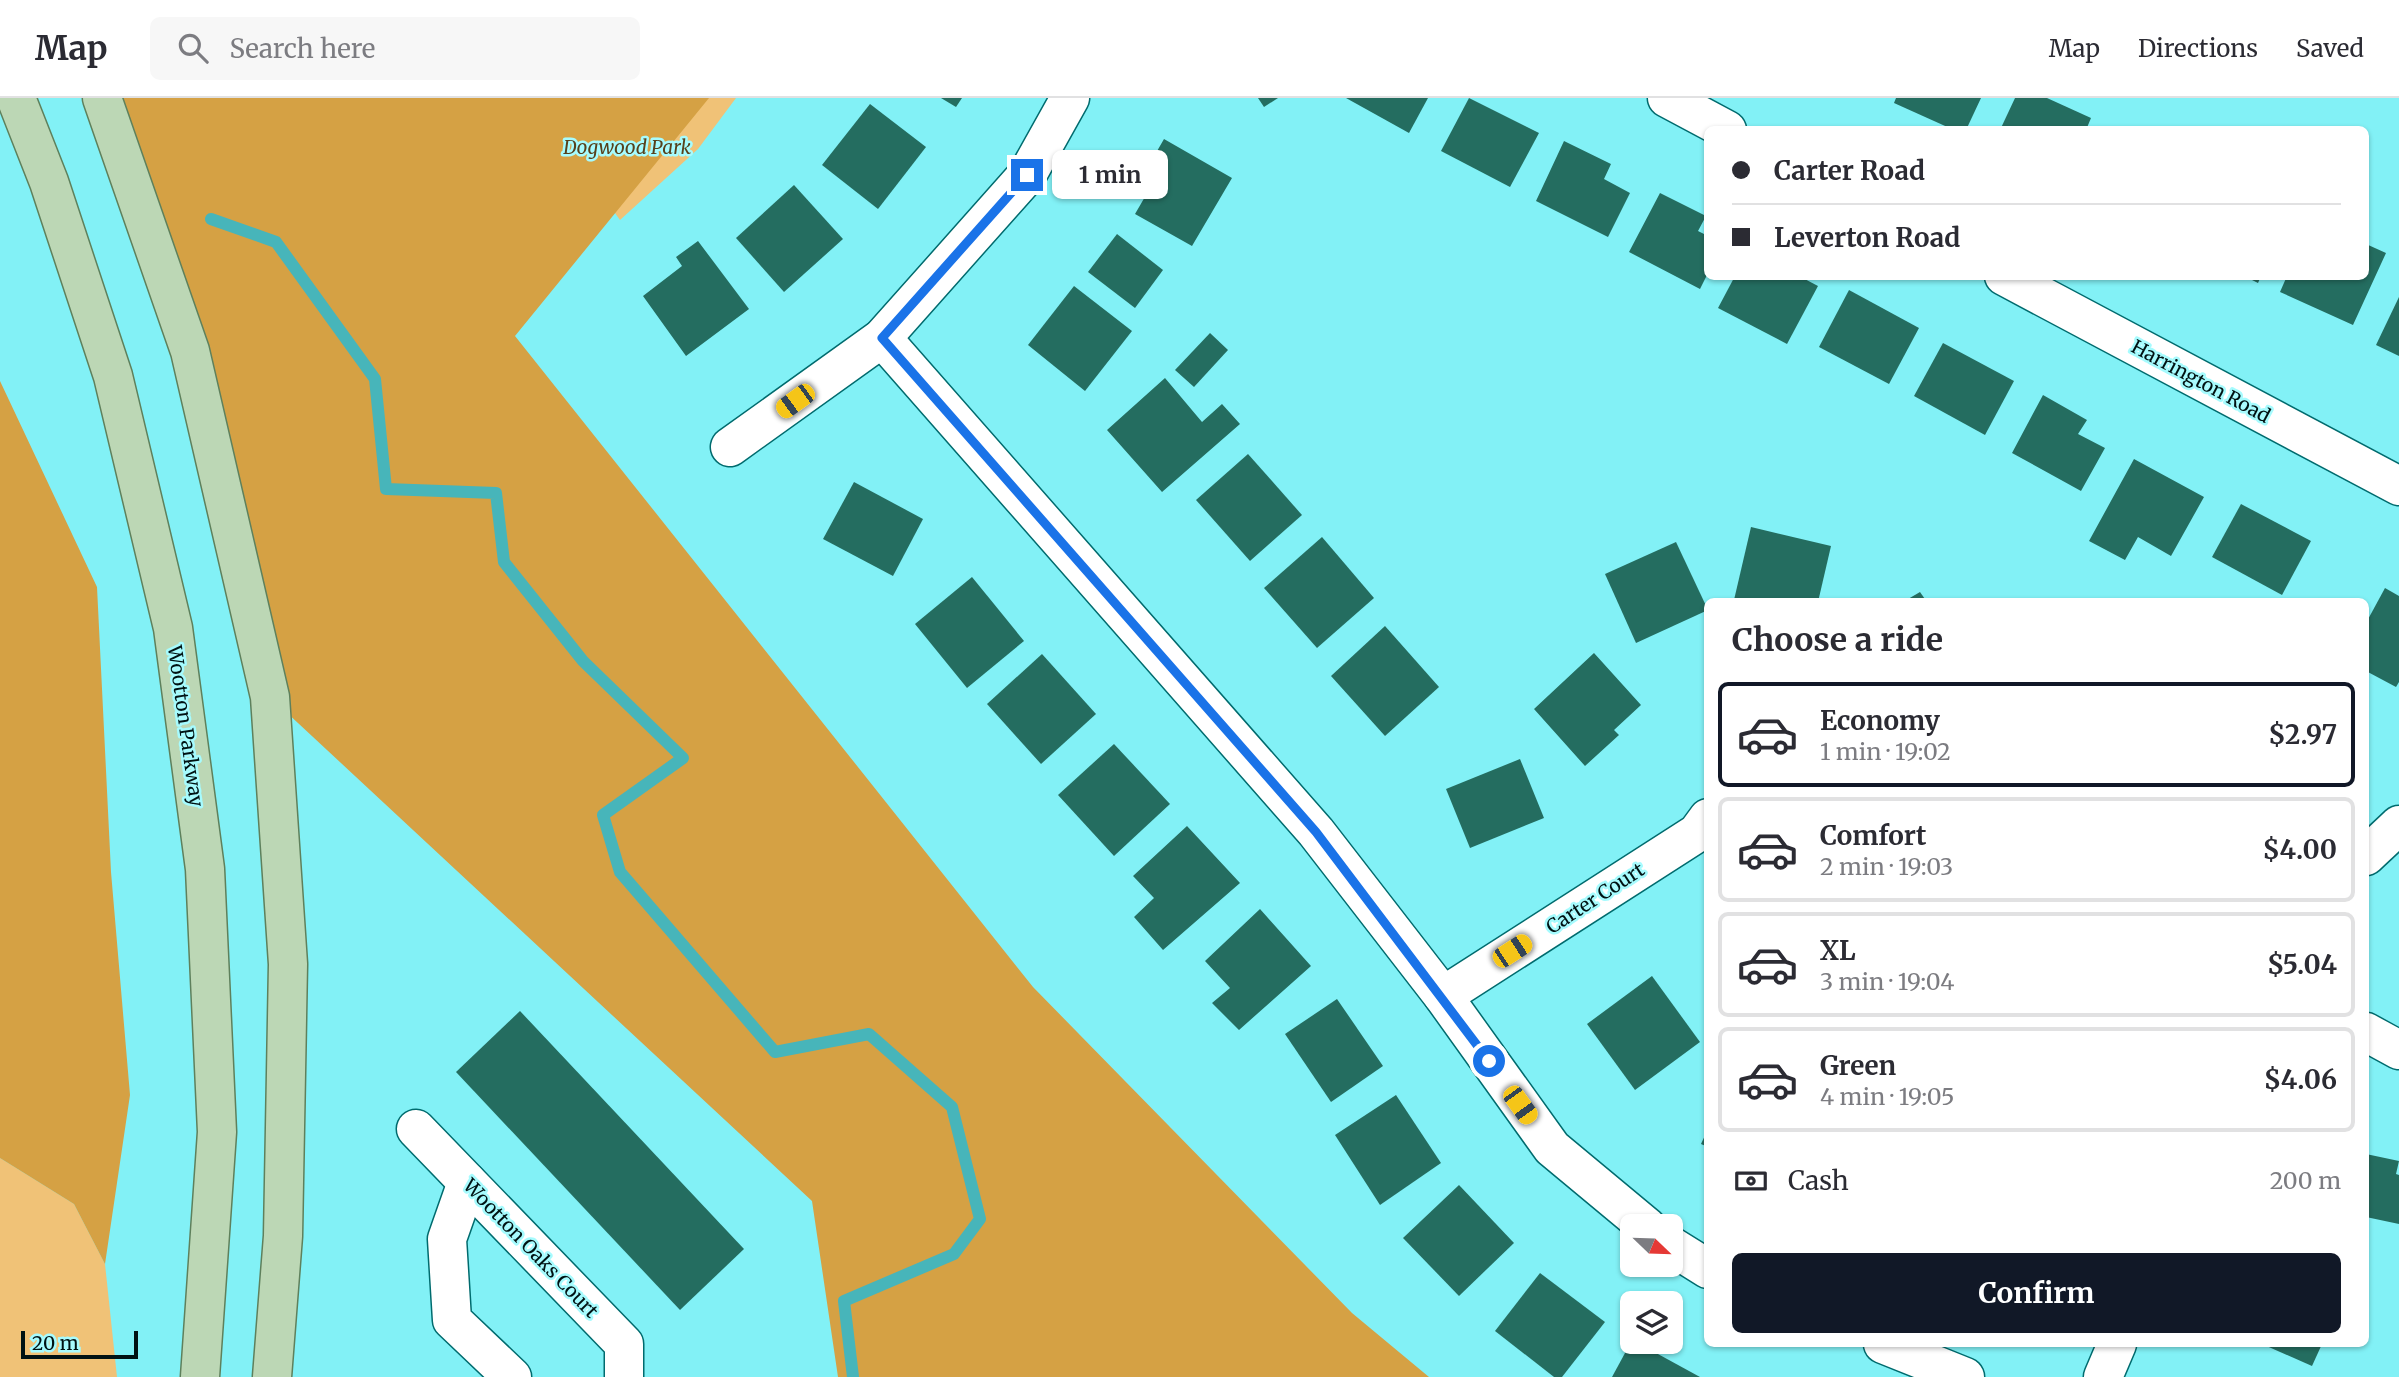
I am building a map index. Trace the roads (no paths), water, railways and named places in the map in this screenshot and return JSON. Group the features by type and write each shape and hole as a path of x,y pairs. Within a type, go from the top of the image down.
{"main road":[{"name":"Wootton Parkway","path":"16,98 49,182 113,376 173,628 205,869 217,1132 200,1377"},
{"path":"102,98 190,351 270,697 288,964 283,1236 272,1377"}],"street":[{"path":"730,447 882,338 1027,175 1070,98"},
{"path":"1667,98 1720,126"},
{"name":"Harrington Road","path":"2012,280 2399,486"},
{"path":"882,338 1316,832 1443,996 1552,1148 1631,1214"},
{"name":"Carter Court","path":"1443,996 1697,833 1704,823"},
{"path":"2369,853 2399,825"},
{"path":"2369,1034 2399,1050"},
{"name":"Wootton Oaks Court","path":"416,1129 624,1344 624,1377"},
{"path":"467,1182 447,1239 452,1320 512,1377"},
{"path":"1684,1254 1704,1267"},
{"path":"1890,1347 1965,1377"},
{"path":"2103,1377 2116,1347"}],"waterway":[{"path":"211,219 276,242 375,379 386,489 496,493 504,562 583,661 683,758 603,815 620,872 775,1052 869,1034 952,1107 980,1219 954,1254 844,1301 853,1377"}],"park label":[{"name":"Dogwood Park","path":"627,147"}]}
